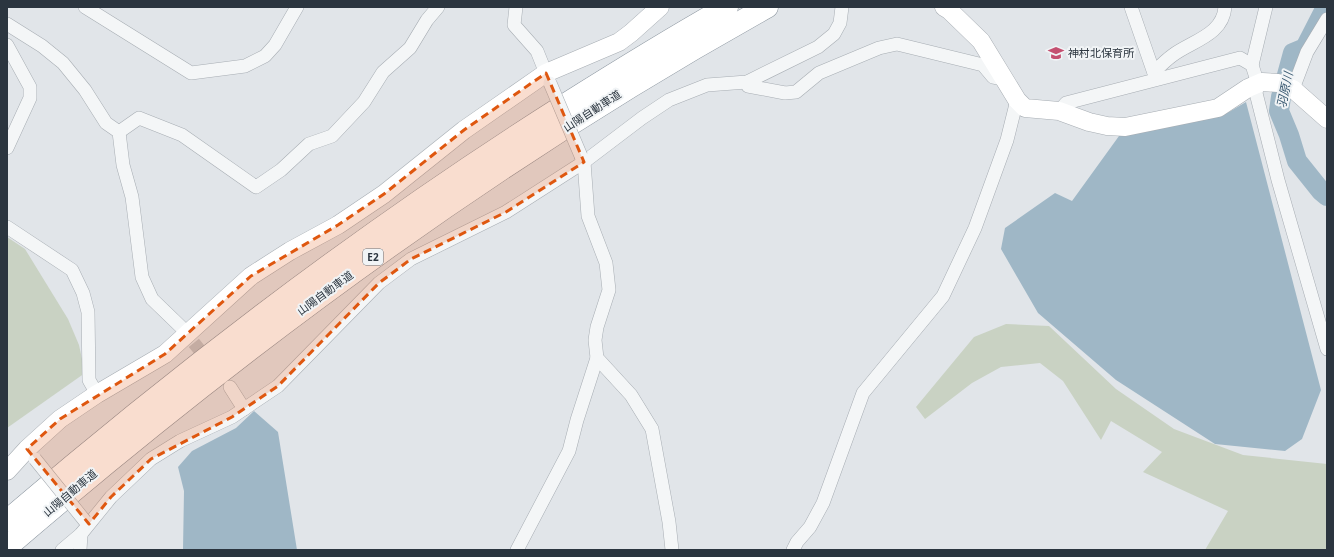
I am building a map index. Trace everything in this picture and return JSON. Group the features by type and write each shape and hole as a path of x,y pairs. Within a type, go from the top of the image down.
{"highway":[{"name":"山陽自動車道","path":"7,521 74,463 187,371 336,260 420,200 518,135 629,65 727,7"},
{"name":"山陽自動車道","path":"7,547 81,483 200,388 322,294 431,216 639,81 767,7"}],"street":[{"path":"85,7 191,73 245,66 265,56 275,45 298,7"},
{"path":"119,132 139,118 182,135 256,187 281,170 309,144 332,136 364,102 383,72 410,48 427,20 438,7"},
{"path":"516,7 514,25 537,50 582,159 588,216 606,263 609,290 597,327 595,340 597,358 577,420 569,451 517,550"},
{"path":"7,471 31,454 60,419 97,394 165,354 251,276 290,251 338,225 384,194 464,130 548,78 619,42 660,7"},
{"path":"62,550 111,497 151,459 180,441 232,417 278,386 380,283 411,258 506,212 669,100 707,86 747,82 818,47 834,34 840,23 842,7"},
{"path":"944,7 950,10 981,41 1016,100 1025,108 1060,111 1089,122 1125,128 1218,108 1248,88 1262,82 1278,83 1293,89 1327,119"},
{"path":"1131,7 1156,76"},
{"path":"1156,76 1173,55 1212,33 1225,15 1225,7"},
{"path":"1266,7 1252,65 1258,84 1256,93 1327,349"},
{"path":"1293,89 1307,52 1327,19"},
{"path":"7,24 42,46 63,63 85,90 106,123 119,132 123,166 132,197 142,277 152,299 181,327"},
{"path":"747,82 748,86 785,93 796,92 819,74 879,48 897,44 982,65 993,77 1004,79"},
{"path":"7,45 30,87 30,98 7,148"},
{"path":"1060,111 1066,103 1156,76 1240,58 1252,65"},
{"path":"793,550 797,542 810,527 823,503 863,393 943,296 975,228 1007,140 1016,100"},
{"path":"7,227 72,270 83,293 88,312 89,380 97,394"},
{"path":"597,358 630,395 652,429 669,522 672,550"},
{"path":"230,388 244,409"},
{"path":"31,454 85,526 80,550"}],"highlighted area":[{"path":"546,73 584,162 506,212 411,259 379,283 278,386 232,417 151,459 111,497 89,524 27,449 60,419 165,354 251,276 338,225 384,194 464,130"}],"green space":[{"path":"7,237 25,249 68,319 79,345 85,373 7,428"},
{"path":"1006,324 1049,326 1116,389 1174,429 1243,455 1327,464 1326,550 1205,550 1228,511 1143,472 1162,452 1111,421 1101,440 1063,381 1040,363 1001,367 972,383 925,419 916,407 974,337"}],"water":[{"path":"1246,102 1321,390 1302,439 1285,451 1215,444 1116,380 1038,313 1001,249 1005,228 1055,193 1072,201 1119,136 1229,112"},
{"path":"254,411 278,432 297,550 183,550 184,491 178,467 192,451 236,428"}],"waterway":[{"name":"羽原川","path":"1326,7 1305,48 1293,53 1281,97 1279,111 1289,135 1297,161 1321,191 1327,196"}],"tunnel":[{"path":"182,328 210,363"}],"place":[{"name":"神村北保育所","path":"1056,53"}]}
